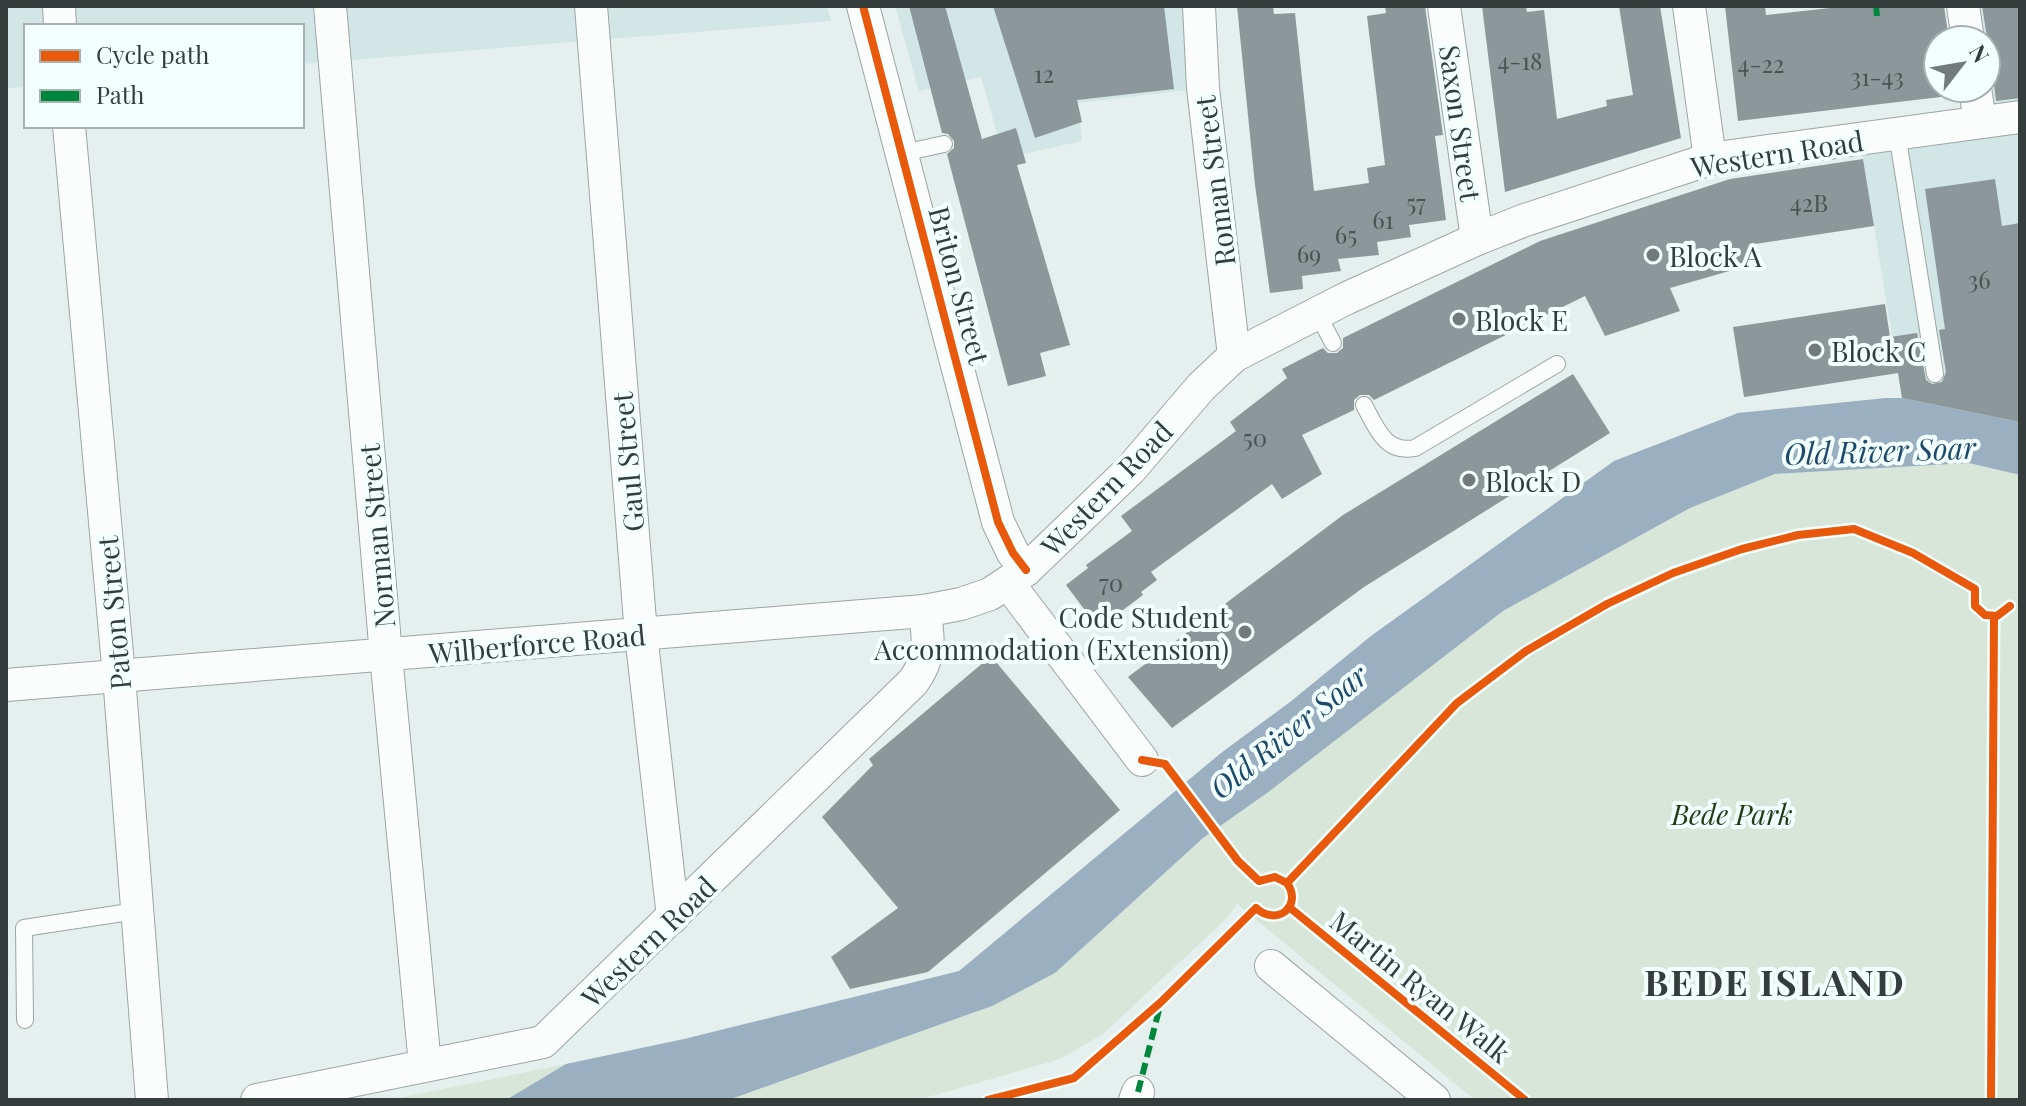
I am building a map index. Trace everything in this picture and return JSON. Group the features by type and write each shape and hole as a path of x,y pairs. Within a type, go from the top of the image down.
{"street":[{"name":"Norman Street","path":"330,6 425,1065"},
{"name":"Gaul Street","path":"591,6 641,634 673,917"},
{"name":"Briton Street","path":"863,6 998,522 1013,553 1017,576 1142,760"},
{"name":"Roman Street","path":"1199,6 1203,88 1234,356"},
{"name":"Saxon Street","path":"1444,6 1477,239"},
{"path":"1689,6 1710,159"},
{"path":"1977,104 1980,122"},
{"name":"Western Road","path":"257,1100 543,1042 913,682 929,653 924,611 961,604 990,594 1017,576 1130,470 1201,387 1234,356 1317,313 1477,239 1710,159 2020,117"},
{"name":"Paton Street","path":"69,128 119,676 152,1100"},
{"name":"Wilberforce Road","path":"6,685 924,611"},
{"path":"1271,966 1434,1100"}],"lane":[{"path":"1897,133 1935,374"},
{"path":"903,153 944,144"},
{"path":"1317,313 1333,343"},
{"path":"1364,405 1384,440 1405,450 1415,448 1557,364"},
{"path":"25,1020 24,928 136,911"}],"shaded area":[{"path":"6,6 827,6 831,21 304,64 304,24 24,24 24,87 6,88"},
{"path":"895,6 1193,6 1203,88 1078,103 1082,141 1004,158 981,77 919,91"},
{"path":"1963,6 2020,6 2020,422 1902,398 1860,139 1980,122 1983,104 2002,104 2002,24 1966,24"}],"green space":[{"name":"Bede Park","path":"1969,463 2020,475 2020,1100 1475,1100 1237,904 1227,918 1103,1034 1060,1059 918,1100 728,1100 992,1006 1055,973 1203,838 1503,611 1690,508 1775,474"},
{"path":"566,1064 506,1100 389,1100"}],"water":[{"name":"Old River Soar","path":"1902,398 2020,422 2020,475 1969,463 1775,474 1690,508 1503,611 1267,793 1203,838 1055,973 992,1006 728,1100 506,1100 566,1064 684,1039 959,971 1221,753 1371,636 1614,461 1738,413"}],"building":[{"path":"909,6 945,6 982,139 1016,128 1026,163 1017,165 1070,345 1040,353 1046,376 1008,386 947,154 954,148 954,141 948,134 942,133"},
{"path":"993,6 1164,6 1174,89 1077,100 1082,122 1035,138"},
{"path":"1237,6 1273,6 1274,14 1295,13 1314,191 1369,183 1367,168 1385,165 1367,16 1386,13 1385,6 1425,6 1443,135 1435,136 1446,220 1409,225 1411,237 1377,242 1379,255 1338,259 1341,271 1302,276 1303,289 1270,293 1255,185"},
{"path":"1482,6 1526,6 1527,12 1544,10 1557,119 1607,106 1606,100 1633,95 1619,6 1660,6 1681,138 1505,192"},
{"path":"1725,6 1765,6 1766,15 1830,6 1944,6 1947,24 1922,24 1922,99 1738,121"},
{"path":"1982,6 2020,6 2020,98 2002,100 2002,24 1985,24"},
{"path":"1863,159 1874,226 1755,244 1761,262 1670,288 1680,311 1605,336 1585,296 1374,400 1369,395 1360,395 1354,400 1354,410 1302,435 1322,474 1282,499 1272,484 1151,572 1157,580 1119,613 1117,609 1096,625 1066,585 1088,568 1086,565 1132,531 1121,516 1236,431 1230,422 1287,378 1282,369 1323,348 1328,353 1337,353 1343,348 1343,338 1540,241 1730,179"},
{"path":"1995,179 2002,226 2020,223 2020,422 1902,398 1898,373 1744,397 1733,327 1885,304 1890,337 1917,333 1926,380 1932,384 1942,382 1946,372 1939,330 1945,329 1925,189"},
{"path":"1573,374 1610,433 1364,587 1172,728 1128,677 1343,515"},
{"path":"991,656 1120,810 928,972 850,989 831,957 898,908 822,817 873,765 869,759"}],"marked path":[{"path":"1876,6 1877,16"},
{"path":"1138,1092 1160,1006"}],"cycle path":[{"path":"863,6 998,522 1013,553 1026,570"},
{"path":"988,1100 1074,1078 1161,1002 1256,908 1272,915 1285,911 1292,899 1287,883 1457,703 1526,651 1607,604 1673,573 1742,549 1798,535 1854,529 1913,553 1975,589 1975,606 1985,615 1997,616 2010,606"},
{"path":"1991,1100 1994,616"},
{"path":"1142,760 1165,764 1238,861 1259,881 1275,877 1287,883"},
{"name":"Martin Ryan Walk","path":"1289,907 1525,1100"}],"place":[{"name":"Block A","path":"1653,255"},
{"name":"Block E","path":"1459,319"},
{"name":"Block C","path":"1815,350"},
{"name":"Block D","path":"1469,480"},
{"name":"Code Student Accommodation (Extension)","path":"1245,632"}],"district":[{"name":"BEDE ISLAND","path":"1775,981"}]}
